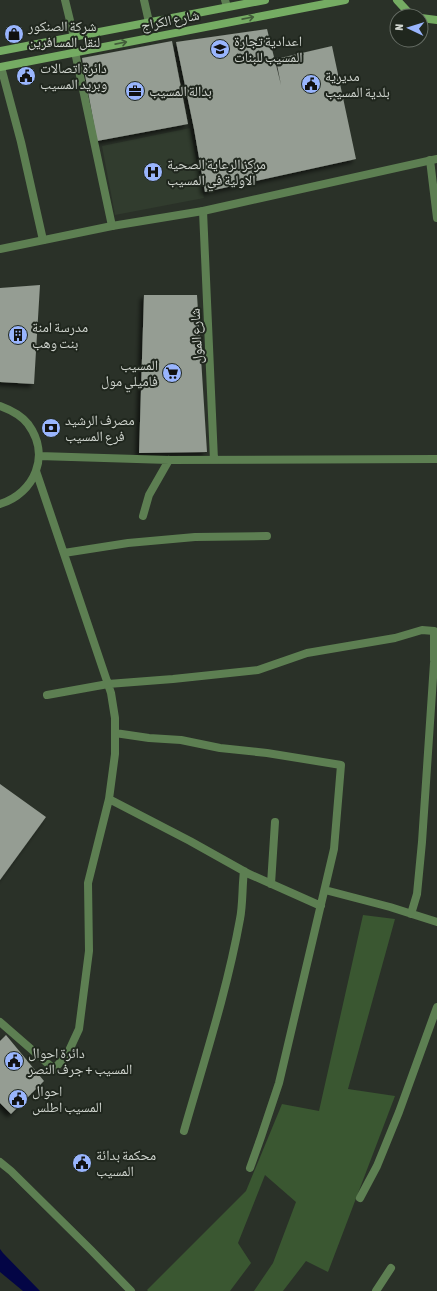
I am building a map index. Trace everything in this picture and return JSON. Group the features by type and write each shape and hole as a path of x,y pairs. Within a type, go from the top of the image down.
{"main road":[{"name":"شارع الكراج","path":"0,51 149,22 226,4 265,0"},
{"name":"شارع الكراج","path":"0,67 345,0"},
{"path":"397,0 404,8"}],"street":[{"path":"65,0 74,37"},
{"path":"144,0 149,22"},
{"path":"75,52 112,226"},
{"path":"0,67 21,142 43,240"},
{"path":"0,249 112,226 203,211 433,159 437,218"},
{"name":"شارع المول","path":"203,211 214,460"},
{"path":"0,406 16,412 28,424 36,439 39,456 36,471 31,482 22,492 12,499 0,504"},
{"path":"39,456 169,460 437,459"},
{"path":"143,516 150,495 169,460"},
{"path":"0,1022 54,1069 67,1055 78,1029 89,951 88,883 109,798 115,754 116,718 111,693 36,471"},
{"path":"64,553 128,543 195,537 267,536"},
{"path":"47,695 108,684 258,670 307,652 395,638 422,630 436,631 418,894 411,914"},
{"path":"434,660 437,669"},
{"path":"115,733 149,738 181,740 220,748 267,753 341,765 334,849 325,890 279,1083 250,1168"},
{"path":"109,798 244,871 321,906"},
{"path":"271,884 275,822"},
{"path":"184,1131 219,1010 233,952 240,917 244,871"},
{"path":"325,890 437,922"},
{"path":"360,1198 383,1152 437,1007"},
{"path":"0,1162 11,1170 131,1291"},
{"path":"376,1291 391,1268"}],"shaded area":[{"name":"مركز الرعاية الصحية الاولية في المسيب","path":"190,128 204,198 115,215 102,146"},
{"path":"0,1249 40,1291 23,1291 0,1272"}],"green space":[{"path":"363,915 395,919 348,1089 395,1096 328,1272 306,1261 283,1291 254,1291 273,1263 296,1202 265,1175 238,1243 251,1263 230,1291 148,1291 147,1290 246,1191 282,1104 319,1111"}],"building":[{"path":"267,29 281,85 276,59 332,46 356,159 205,192 176,42"},
{"name":"بدالة المسيب","path":"172,41 188,124 97,141 82,58"},
{"name":"مدرسة امنة بنت وهب","path":"40,285 34,384 0,382 0,288"},
{"name":"المسيب فاميلي مول","path":"144,295 197,295 207,452 139,453"},
{"path":"0,784 46,817 0,880"},
{"name":"دائرة احوال المسيب + جرف النصر","path":"6,1035 44,1081 11,1114 0,1103 0,1041"}],"place":[{"name":"شركة الصنكور لنقل المسافرين","path":"14,34"},
{"name":"اعدادية تجارة المسيب للبنات","path":"220,49"},
{"name":"دائرة اتصالات وبريد المسيب","path":"26,76"},
{"name":"مديرية بلدية المسيب","path":"311,84"},
{"name":"بدالة المسيب","path":"135,91"},
{"name":"مركز الرعاية الصحية الاولية في المسيب","path":"153,172"},
{"name":"مدرسة امنة بنت وهب","path":"18,335"},
{"name":"المسيب فاميلي مول","path":"172,373"},
{"name":"مصرف الرشيد فرع المسيب","path":"51,428"},
{"name":"دائرة احوال المسيب + جرف النصر","path":"14,1061"},
{"name":"احوال المسيب اطلس","path":"18,1099"},
{"name":"محكمة بدائة المسيب","path":"82,1163"}]}
